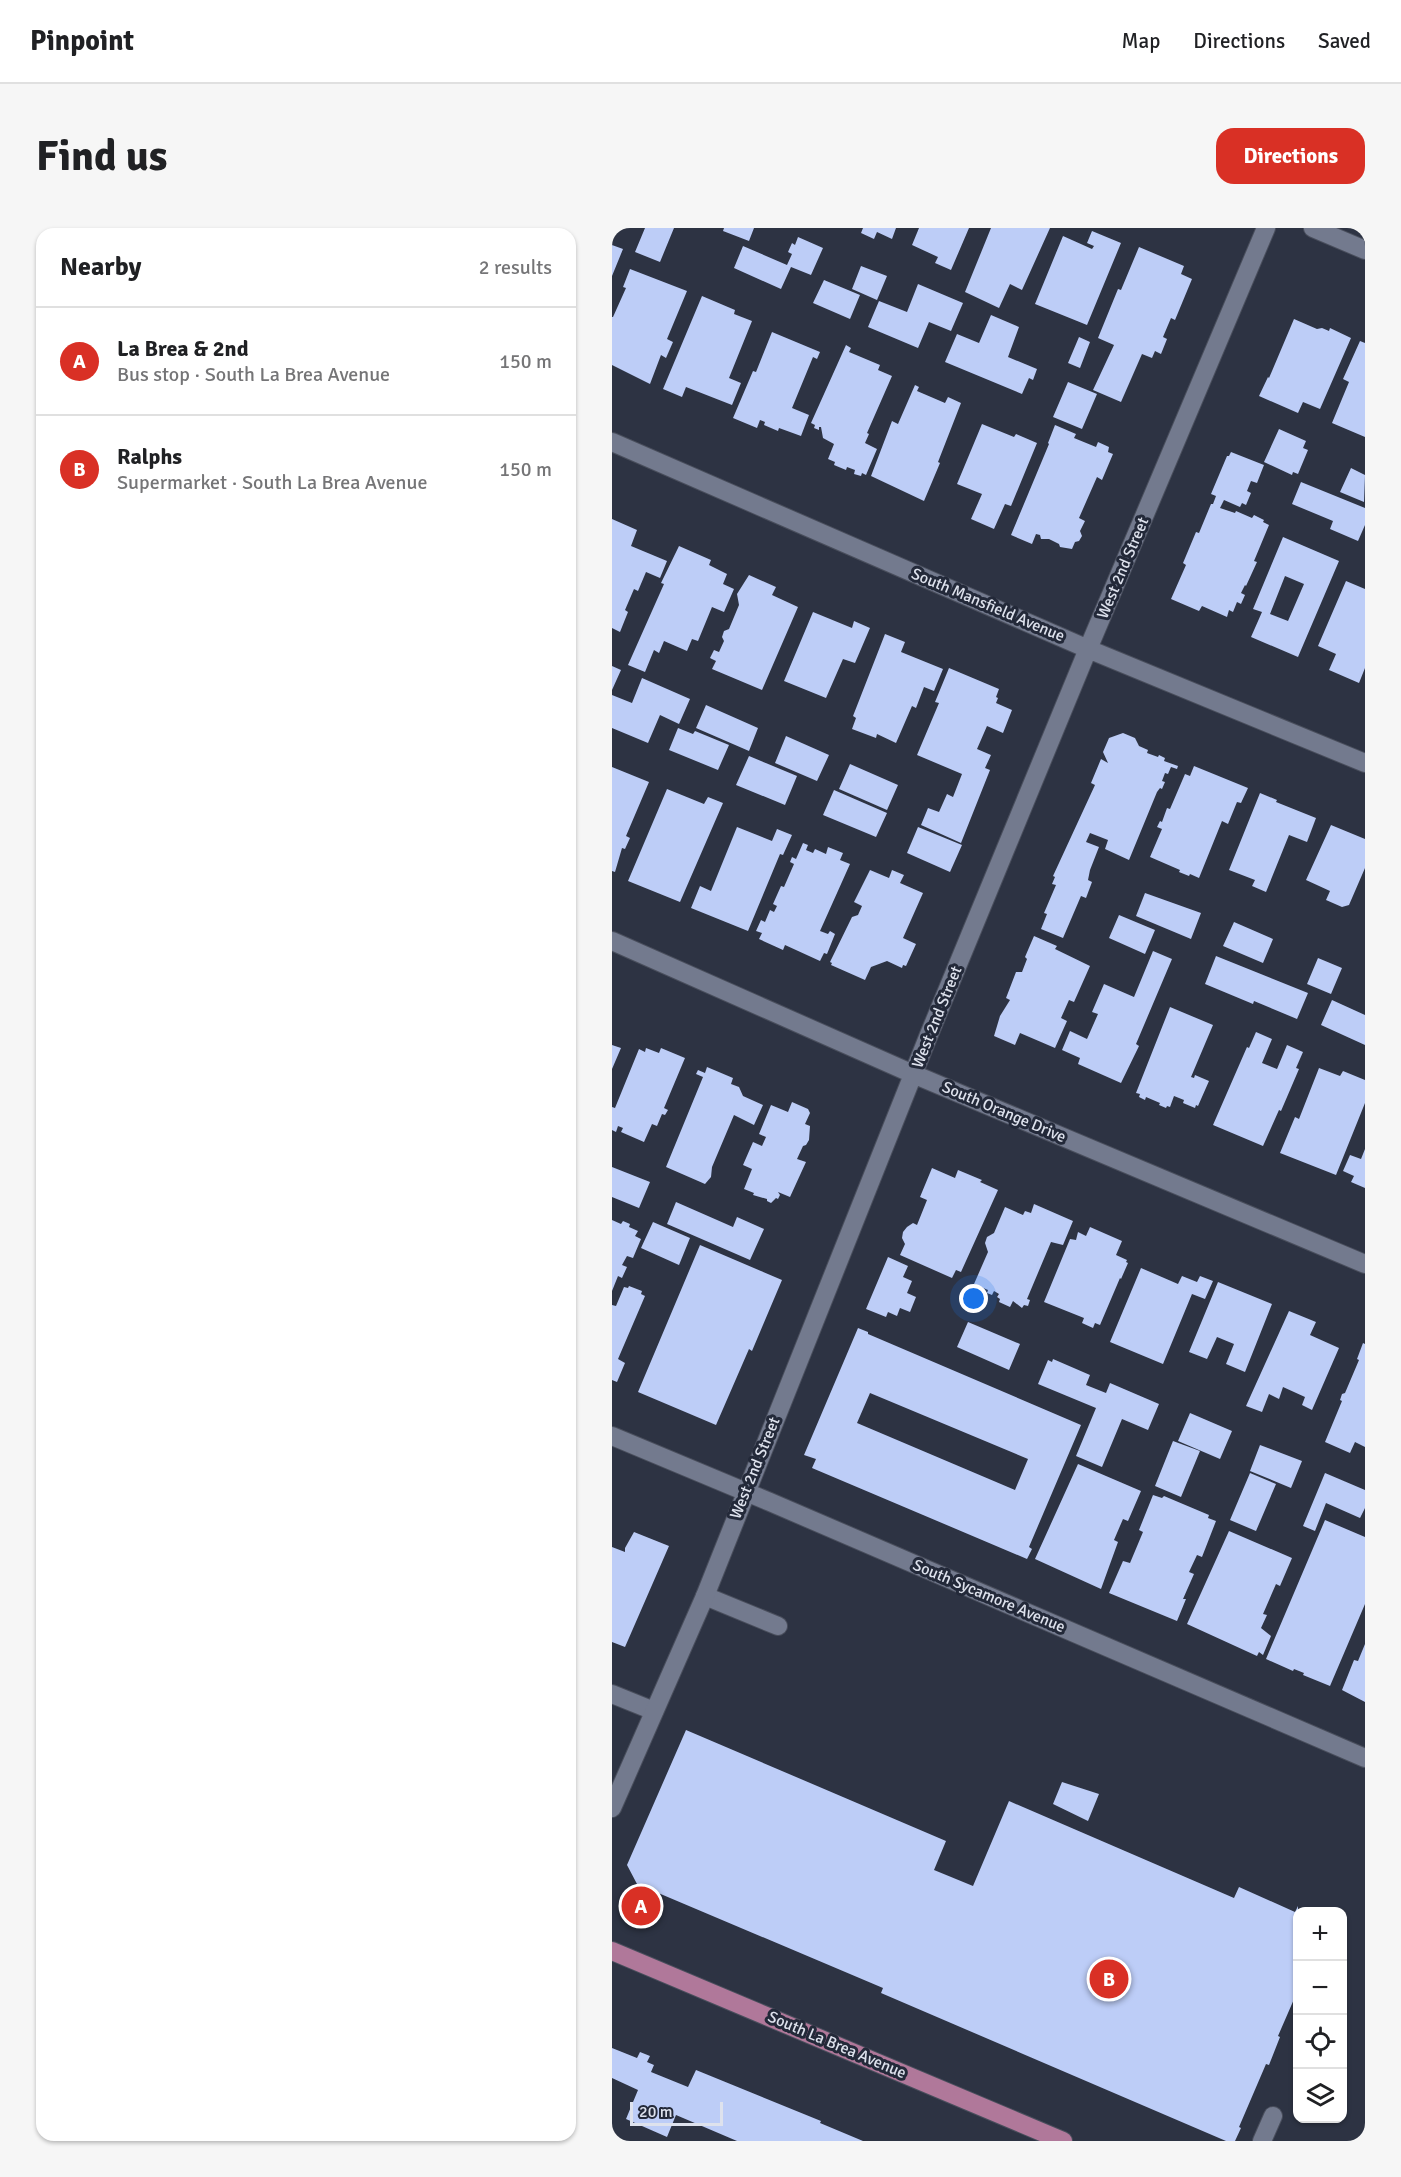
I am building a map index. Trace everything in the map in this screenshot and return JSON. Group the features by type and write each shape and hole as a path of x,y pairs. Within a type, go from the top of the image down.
{"main road":[{"name":"South La Brea Avenue","path":"612,1951 1063,2141"}],"street":[{"name":"West 2nd Street","path":"612,1808 705,1596 913,1074 1088,649 1266,228"},
{"path":"1313,228 1365,250"},
{"name":"South Mansfield Avenue","path":"612,442 1088,649 1365,763"},
{"name":"South Orange Drive","path":"612,942 913,1074 1365,1264"},
{"name":"South Sycamore Avenue","path":"612,1436 1365,1758"},
{"path":"705,1596 778,1626"},
{"path":"612,1694 654,1711"},
{"path":"1262,2141 1273,2116"}],"building":[{"path":"645,228 674,228 660,262 635,252"},
{"path":"724,228 754,228 749,241 723,231"},
{"path":"863,228 896,228 892,239 877,232 874,239 861,233"},
{"path":"919,228 969,228 951,270 935,263 938,257 912,245"},
{"path":"991,228 1050,228 1022,290 1010,284 999,308 965,292"},
{"path":"1092,231 1121,243 1087,325 1035,304 1063,236 1092,249 1094,246 1087,243"},
{"path":"798,237 823,248 811,275 791,267 781,289 734,268 743,246 787,265 792,254 788,252 792,243 795,245"},
{"path":"612,245 623,249 612,276"},
{"path":"1139,247 1184,266 1181,274 1192,279 1175,320 1171,318 1163,337 1167,339 1161,354 1155,351 1152,358 1142,354 1121,402 1093,390 1114,345 1098,338 1118,289 1121,290"},
{"path":"861,266 887,276 877,300 852,289"},
{"path":"630,269 687,291 667,339 673,342 666,358 661,355 650,384 612,365 612,317 626,288 623,287"},
{"path":"824,280 860,295 850,319 813,303"},
{"path":"918,284 963,303 951,331 929,322 918,348 868,327 879,301 907,312"},
{"path":"702,296 735,310 734,314 752,321 729,378 741,383 732,405 686,387 682,397 663,389"},
{"path":"991,315 1019,327 1008,357 1037,369 1033,380 1029,378 1022,394 945,362 957,334 979,343"},
{"path":"1294,319 1317,329 1322,328 1329,331 1330,328 1351,338 1320,409 1303,402 1298,413 1259,396"},
{"path":"772,332 820,352 817,359 813,357 792,408 809,415 801,436 779,428 778,431 764,425 765,422 760,420 757,428 733,418 753,371 756,372"},
{"path":"1079,337 1090,342 1080,368 1068,363"},
{"path":"1360,341 1365,343 1365,437 1332,423 1349,382 1343,379"},
{"path":"846,345 851,348 849,352 880,365 878,370 892,376 867,433 869,434 865,443 877,449 866,475 862,473 861,476 854,474 855,470 847,467 846,470 834,465 835,462 828,459 834,444 823,438 821,427 819,430 814,428 815,425 811,423"},
{"path":"1068,382 1097,394 1082,429 1053,417"},
{"path":"915,385 919,387 917,391 945,403 948,397 961,403 924,501 871,476 892,421 898,424"},
{"path":"982,424 1014,437 1016,434 1037,443 1011,506 1005,504 994,529 971,519 982,494 957,484"},
{"path":"1055,425 1076,434 1074,438 1096,447 1098,442 1109,447 1108,452 1113,454 1102,480 1097,477 1079,518 1085,521 1080,531 1082,536 1079,541 1075,542 1072,549 1060,547 1059,544 1049,539 1041,539 1040,535 1036,534 1032,544 1011,535"},
{"path":"1279,429 1306,441 1303,448 1308,450 1298,474 1293,472 1292,475 1264,462"},
{"path":"1231,452 1264,465 1257,483 1251,481 1247,491 1251,493 1246,505 1242,503 1240,507 1224,500 1220,508 1235,513 1236,511 1252,518 1254,515 1269,525 1254,561 1257,562 1241,593 1245,595 1241,604 1237,602 1233,612 1229,610 1227,617 1202,606 1199,611 1171,599 1186,565 1183,563 1196,532 1199,533 1211,504 1213,504 1216,496 1211,494 1227,456"},
{"path":"1351,468 1365,475 1364,502 1340,492"},
{"path":"1301,482 1365,508 1365,525 1358,541 1330,529 1333,521 1292,504"},
{"path":"612,519 637,530 631,546 667,561 660,578 646,572 638,591 634,589 625,610 628,612 620,632 612,628"},
{"path":"1283,537 1339,561 1298,657 1251,637 1262,612 1253,609","holes":["1285,576 1304,584 1288,621 1270,614"]},
{"path":"679,546 711,560 709,565 727,574 723,584 734,589 724,612 712,607 698,641 692,639 687,651 664,641 659,653 654,650 645,672 628,665 664,584 661,583"},
{"path":"749,575 776,587 772,595 798,607 762,690 712,669 716,661 710,658 714,650 719,652 724,641 722,637 724,631 729,629 739,605 737,594"},
{"path":"1346,581 1365,589 1365,668 1359,683 1329,670 1336,654 1318,646"},
{"path":"813,612 852,628 854,621 870,628 855,663 843,659 826,698 784,681"},
{"path":"885,634 905,642 901,652 943,669 934,691 924,687 916,708 912,706 896,743 877,734 876,738 852,729 856,718 853,716"},
{"path":"612,666 621,670 612,690"},
{"path":"949,668 999,689 996,703 1012,710 1003,733 987,726 977,749 991,755 985,768 990,770 961,843 921,825 928,808 939,812 947,794 953,797 962,774 917,755 939,703 935,702"},
{"path":"642,678 690,699 679,724 660,715 648,743 612,728 612,695 632,703"},
{"path":"706,705 758,728 749,751 696,728"},
{"path":"678,728 693,734 695,731 729,745 718,770 669,750"},
{"path":"1123,733 1135,738 1139,746 1148,750 1147,753 1158,757 1159,755 1165,758 1164,761 1178,766 1177,769 1171,767 1168,774 1165,773 1162,781 1165,782 1162,789 1160,788 1157,792 1129,860 1105,849 1108,840 1090,833 1086,842 1099,847 1088,880 1092,882 1086,898 1081,896 1063,938 1041,929 1047,914 1044,913 1056,885 1052,884 1055,877 1053,876 1095,785 1091,783 1101,759 1108,763 1103,752 1109,738"},
{"path":"786,736 829,755 817,781 775,763"},
{"path":"749,756 797,776 785,805 736,785"},
{"path":"850,764 898,785 887,810 839,789"},
{"path":"1194,766 1248,788 1241,803 1237,802 1228,824 1222,821 1199,878 1179,872 1180,870 1150,857 1162,829 1157,827 1160,821 1162,822 1167,808 1170,809 1185,774 1190,776"},
{"path":"612,767 649,782 626,836 630,838 625,849 622,848 615,872 612,871"},
{"path":"667,789 704,804 708,797 723,803 680,902 628,881"},
{"path":"834,790 887,813 876,837 823,815"},
{"path":"1260,793 1316,818 1307,842 1289,835 1266,892 1252,886 1255,880 1229,870"},
{"path":"1331,825 1365,839 1365,868 1349,905 1342,907 1326,900 1330,891 1306,880"},
{"path":"737,827 772,841 777,829 792,835 783,855 780,854 748,931 691,908 700,886 711,891"},
{"path":"918,827 962,845 950,872 907,853"},
{"path":"803,843 808,845 806,850 813,853 815,849 826,854 828,847 843,853 840,860 850,864 820,931 828,934 830,931 835,934 827,954 824,953 820,961 785,945 783,950 759,939 762,933 756,931 761,920 765,922 770,910 774,912 777,906 773,904 781,886 784,887 794,864 790,862 792,857 796,859"},
{"path":"870,870 889,878 892,870 904,875 900,883 923,893 903,938 916,944 906,966 903,965 902,968 887,961 871,967 865,980 831,965 830,962 852,917 858,915 862,906 854,902"},
{"path":"1145,893 1201,913 1191,939 1136,916"},
{"path":"1119,915 1155,930 1145,954 1109,938"},
{"path":"1234,922 1273,939 1263,963 1223,946"},
{"path":"1034,936 1057,946 1055,949 1090,966 1074,1002 1069,1000 1061,1018 1067,1021 1055,1048 1020,1033 1015,1045 994,1036 1000,1016 1010,1000 1006,998 1016,972 1022,972 1027,959 1025,957"},
{"path":"1153,951 1172,959 1136,1044 1139,1046 1121,1083 1078,1064 1080,1058 1062,1050 1070,1031 1087,1039 1098,1014 1092,1012 1104,984 1134,997"},
{"path":"1216,956 1308,993 1297,1019 1205,984"},
{"path":"1318,958 1342,968 1331,994 1307,984"},
{"path":"1332,1000 1365,1015 1365,1045 1321,1025"},
{"path":"1170,1007 1213,1025 1191,1077 1194,1078 1195,1075 1209,1081 1195,1108 1174,1096 1170,1107 1166,1108 1146,1097 1145,1100 1139,1097 1140,1094 1136,1093"},
{"path":"1256,1032 1272,1039 1262,1063 1277,1069 1287,1045 1303,1052 1296,1068 1299,1069 1263,1146 1213,1125 1247,1047 1249,1048"},
{"path":"612,1045 621,1048 612,1069"},
{"path":"646,1048 659,1053 661,1048 685,1058 664,1108 668,1110 665,1115 662,1114 657,1126 652,1124 644,1142 621,1132 623,1128 618,1126 616,1132 612,1130 612,1107 615,1108 639,1049 645,1052"},
{"path":"707,1067 733,1078 731,1084 739,1087 743,1096 763,1105 754,1125 734,1115 712,1167 711,1177 705,1184 666,1167 703,1077 696,1074 698,1070 705,1073"},
{"path":"1319,1068 1340,1076 1343,1071 1365,1080 1365,1103 1336,1175 1280,1153 1295,1117 1299,1119"},
{"path":"792,1102 808,1109 810,1113 805,1124 810,1126 809,1140 803,1146 797,1159 806,1162 790,1197 778,1192 780,1195 778,1199 776,1198 771,1203 744,1189 752,1169 743,1165 753,1142 762,1146 766,1137 759,1134 771,1105 788,1112"},
{"path":"1365,1149 1365,1188 1351,1182 1354,1176 1343,1171 1350,1155 1361,1159"},
{"path":"612,1167 650,1182 639,1208 612,1197"},
{"path":"932,1168 955,1178 958,1170 998,1190 961,1272 956,1270 952,1278 900,1255 905,1244 902,1238 903,1232 913,1223 917,1225 927,1200 920,1197"},
{"path":"676,1202 733,1227 737,1217 764,1229 750,1260 667,1224"},
{"path":"1034,1204 1073,1221 1063,1245 1051,1242 1027,1299 1030,1300 1028,1306 1024,1305 1022,1308 1013,1301 1010,1307 999,1302 1000,1299 997,1297 999,1294 994,1291 992,1295 987,1293 988,1290 974,1284 988,1252 985,1243 987,1237 994,1233 1005,1207 1023,1215 1025,1211 1031,1213"},
{"path":"612,1220 621,1224 623,1221 630,1224 629,1227 638,1231 635,1236 641,1239 633,1258 627,1256 622,1265 627,1267 622,1278 618,1276 612,1291"},
{"path":"653,1222 690,1238 679,1265 641,1248"},
{"path":"1090,1227 1122,1241 1116,1255 1127,1260 1128,1263 1100,1325 1095,1323 1093,1328 1082,1323 1084,1318 1044,1302 1070,1239 1076,1240 1078,1232 1086,1236"},
{"path":"700,1245 782,1280 752,1351 749,1349 716,1425 638,1392"},
{"path":"888,1257 908,1266 903,1277 912,1281 907,1293 916,1297 910,1312 900,1308 897,1316 888,1312 886,1317 866,1309"},
{"path":"1141,1268 1178,1284 1182,1276 1197,1282 1200,1276 1213,1281 1205,1299 1192,1294 1163,1364 1110,1342"},
{"path":"1218,1282 1272,1304 1245,1372 1226,1364 1234,1344 1217,1337 1207,1359 1189,1352"},
{"path":"629,1286 642,1291 641,1294 645,1296 618,1359 625,1363 617,1382 612,1380 612,1305 616,1306 624,1287"},
{"path":"1289,1311 1316,1322 1310,1335 1339,1348 1312,1410 1302,1405 1305,1397 1283,1387 1279,1399 1269,1394 1262,1412 1246,1406"},
{"path":"968,1322 1020,1344 1009,1370 957,1347"},
{"path":"858,1328 1081,1425 1029,1547 1032,1549 1027,1559 812,1468 816,1459 804,1455","holes":["870,1393 1028,1459 1015,1490 857,1423"]},
{"path":"1363,1343 1365,1344 1365,1447 1355,1442 1350,1453 1325,1442 1342,1401 1340,1400 1342,1394 1345,1393 1359,1360 1357,1359"},
{"path":"1053,1359 1090,1375 1086,1385 1106,1393 1110,1383 1159,1404 1148,1430 1122,1419 1102,1467 1076,1456 1096,1408 1038,1384 1048,1360 1052,1362"},
{"path":"1190,1413 1232,1431 1220,1459 1178,1441"},
{"path":"1173,1441 1200,1451 1181,1497 1155,1486"},
{"path":"1260,1445 1302,1461 1291,1488 1250,1471"},
{"path":"1078,1464 1141,1491 1128,1521 1123,1519 1114,1540 1118,1542 1101,1589 1035,1559"},
{"path":"1250,1473 1276,1484 1256,1531 1230,1520"},
{"path":"1325,1473 1365,1490 1365,1508 1360,1518 1326,1503 1315,1531 1303,1526"},
{"path":"1153,1495 1162,1498 1164,1496 1209,1515 1208,1518 1216,1521 1202,1557 1197,1555 1189,1572 1194,1574 1183,1599 1186,1599 1177,1621 1109,1593 1123,1561 1130,1563 1143,1532 1139,1530"},
{"path":"1325,1520 1365,1537 1365,1604 1330,1686 1303,1675 1304,1673 1294,1669 1293,1671 1266,1659"},
{"path":"1229,1531 1292,1558 1280,1586 1276,1584 1263,1614 1267,1615 1261,1628 1271,1636 1263,1655 1259,1652 1257,1656 1187,1624"},
{"path":"634,1532 669,1546 625,1647 612,1642 612,1547 625,1552"},
{"path":"1365,1644 1365,1702 1342,1690 1354,1660 1358,1661"},
{"path":"686,1730 946,1841 934,1870 973,1886 1009,1801 1234,1898 1239,1887 1293,1911 1293,2002 1278,2036 1280,2037 1269,2065 1266,2064 1235,2141 1226,2141 881,1993 883,1988 637,1884 627,1865"},
{"path":"1062,1782 1099,1794 1088,1821 1053,1804"},
{"path":"612,2048 637,2058 640,2052 650,2056 647,2062 654,2065 651,2072 688,2087 696,2070 821,2121 820,2123 863,2141 737,2141 676,2115 667,2137 626,2119 638,2090 612,2078"}],"place":[{"name":"La Brea & 2nd","path":"641,1906"},
{"name":"Ralphs","path":"1109,1979"}]}
